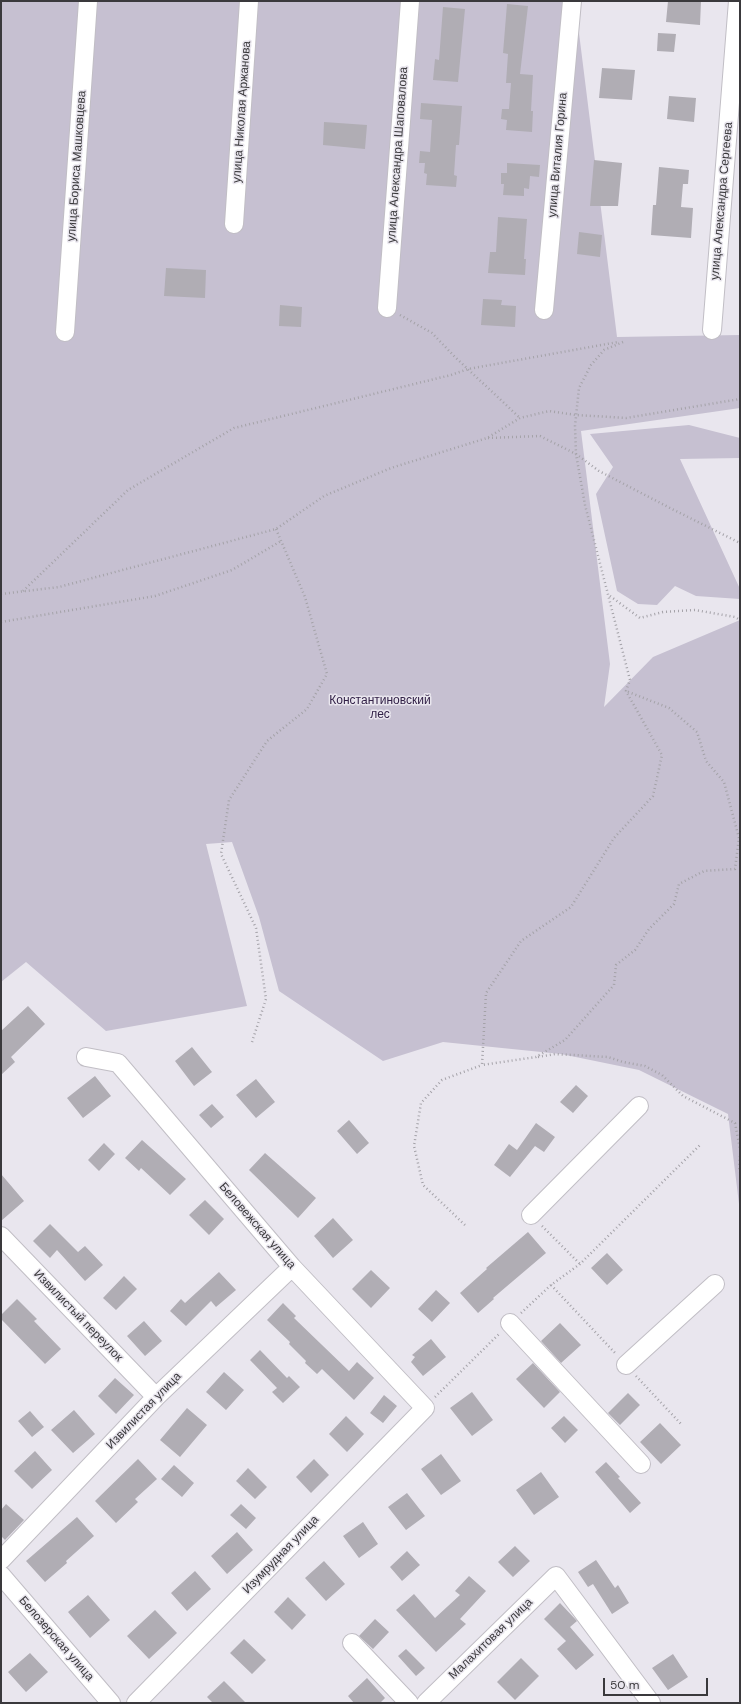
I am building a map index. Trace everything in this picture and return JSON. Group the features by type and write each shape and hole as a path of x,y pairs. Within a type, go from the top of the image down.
{"street":[{"name":"улица Бориса Машковцева","path":"65,332 88,1"},
{"name":"улица Николая Аржанова","path":"234,224 249,1"},
{"name":"улица Александра Шаповалова","path":"387,308 410,1"},
{"name":"улица Виталия Горина","path":"544,310 572,1"},
{"name":"улица Александра Сергеева","path":"712,330 738,1"},
{"name":"Беловежская улица","path":"86,1057 118,1063 292,1267 425,1408"},
{"path":"531,1214 639,1106"},
{"name":"Извилистый переулок","path":"1,1236 156,1397"},
{"name":"Извилистая улица","path":"1,1560 156,1397 292,1267"},
{"path":"626,1365 715,1284"},
{"path":"510,1323 641,1464"},
{"name":"Изумрудная улица","path":"136,1703 425,1408"},
{"name":"Белозерская улица","path":"1,1575 111,1703"},
{"name":"Малахитовая улица","path":"426,1703 556,1576 651,1703"},
{"path":"352,1643 409,1703"}],"path":[{"path":"387,308 432,333 520,418"},
{"path":"22,592 128,490 234,428 451,375 468,369 623,342 604,350 591,365 579,388 574,426 576,454 585,505 610,596 630,680 626,691 662,755 653,796 614,838 571,907 521,941 486,993 482,1066"},
{"path":"1,594 59,587 276,530 324,496 391,468 487,438 520,418 549,411 576,415 626,418 740,399"},
{"path":"487,438 540,436 576,454 599,471 740,543"},
{"path":"252,1042 266,999 256,928 222,854 229,800 267,741 307,709 326,674 305,597 276,530"},
{"path":"1,622 155,596 232,570 281,541"},
{"path":"610,596 640,618 664,612 695,610 735,617 740,620"},
{"path":"536,1057 565,1040 614,984 616,965 635,950 649,929 674,904 679,884 704,871 735,869 740,838 724,782 706,761 697,732 669,708 626,691"},
{"path":"465,1225 423,1185 414,1146 421,1103 442,1080 482,1066 555,1054 601,1057 645,1066 662,1075 683,1096 735,1124 740,1149"},
{"path":"425,1408 510,1323 551,1285 580,1264 701,1144"},
{"path":"740,1156 738,1167 740,1172"},
{"path":"531,1214 580,1264"}],"green space":[{"name":"Константиновский лес","path":"1,1 575,1 617,337 740,335 740,408 581,431 610,664 604,707 653,657 740,620 740,1212 728,1114 639,1070 561,1054 443,1042 383,1061 279,991 259,917 232,842 206,844 247,1006 106,1031 26,962 1,982"},
{"path":"689,425 740,438 740,458 680,459 740,589 740,599 696,596 675,586 657,605 638,604 617,591 596,494 613,467 590,434"}],"building":[{"path":"668,1 701,1 700,25 666,22"},
{"path":"507,4 528,6 520,74 533,75 531,111 533,111 532,132 506,130 507,120 501,119 502,109 509,109 511,83 506,83 508,54 503,53"},
{"path":"443,7 465,9 458,82 433,80 435,59 439,60"},
{"path":"658,33 676,34 674,52 657,51"},
{"path":"602,68 635,70 632,100 599,98"},
{"path":"669,96 696,98 694,122 667,119"},
{"path":"421,103 462,106 459,145 456,145 454,175 457,176 456,187 426,185 427,174 424,173 425,163 419,163 420,151 430,152 432,120 420,119"},
{"path":"324,122 367,125 365,149 323,145"},
{"path":"594,160 622,163 618,206 590,206"},
{"path":"507,163 540,165 539,177 530,176 529,189 524,188 524,196 503,195 504,184 501,184 501,173 507,173"},
{"path":"659,167 689,170 688,184 683,184 681,207 693,208 691,238 651,235 653,205 656,205"},
{"path":"498,217 527,219 524,259 526,259 525,275 488,273 490,252 496,252"},
{"path":"579,232 602,235 600,257 577,254"},
{"path":"166,268 206,270 205,298 164,296"},
{"path":"483,299 502,300 501,305 516,306 515,327 481,325"},
{"path":"280,305 302,307 301,327 279,326"},
{"path":"28,1006 45,1024 11,1057 15,1062 1,1075 1,1031"},
{"path":"192,1047 212,1072 194,1086 175,1061"},
{"path":"95,1076 111,1096 83,1118 67,1098"},
{"path":"256,1079 275,1102 256,1118 236,1095"},
{"path":"576,1085 588,1096 573,1113 560,1102"},
{"path":"212,1104 224,1117 211,1128 199,1115"},
{"path":"349,1120 369,1143 357,1154 337,1131"},
{"path":"536,1123 555,1137 544,1152 535,1146 510,1177 494,1165 509,1144 517,1150"},
{"path":"142,1140 186,1179 170,1195 141,1168 139,1171 125,1158"},
{"path":"104,1143 115,1154 99,1171 88,1160"},
{"path":"265,1153 316,1198 298,1218 249,1170"},
{"path":"1,1174 24,1201 1,1221"},
{"path":"205,1200 224,1219 209,1235 189,1215"},
{"path":"333,1218 353,1240 333,1258 314,1236"},
{"path":"50,1224 78,1252 85,1246 103,1265 85,1281 57,1250 50,1258 33,1241"},
{"path":"528,1232 546,1253 493,1298 494,1299 478,1313 460,1293 487,1269 486,1268"},
{"path":"607,1253 623,1270 607,1285 591,1268"},
{"path":"371,1270 390,1288 371,1308 352,1289"},
{"path":"219,1272 236,1290 216,1307 211,1301 186,1326 170,1311 181,1299 185,1303"},
{"path":"124,1276 137,1289 116,1310 103,1298"},
{"path":"436,1290 450,1303 432,1322 418,1309"},
{"path":"17,1299 37,1319 34,1321 61,1349 45,1364 1,1319 1,1315"},
{"path":"283,1303 296,1316 294,1318 349,1371 357,1362 374,1378 354,1400 322,1369 317,1374 305,1363 306,1361 289,1344 290,1342 267,1320"},
{"path":"144,1321 162,1341 145,1356 127,1336"},
{"path":"560,1323 581,1345 561,1363 541,1341"},
{"path":"431,1339 446,1357 423,1376 411,1362 415,1357 412,1355"},
{"path":"260,1350 287,1378 289,1376 300,1387 283,1403 272,1392 277,1388 250,1360"},
{"path":"533,1363 560,1392 544,1408 516,1379"},
{"path":"224,1372 244,1390 226,1410 206,1392"},
{"path":"115,1378 134,1395 116,1414 98,1396"},
{"path":"472,1392 493,1420 472,1436 450,1408"},
{"path":"628,1393 640,1405 620,1425 608,1413"},
{"path":"384,1395 397,1406 383,1423 370,1413"},
{"path":"187,1408 207,1425 180,1457 160,1440"},
{"path":"74,1410 95,1434 73,1453 51,1430"},
{"path":"30,1411 44,1427 32,1437 18,1421"},
{"path":"346,1416 364,1434 347,1452 329,1434"},
{"path":"564,1416 578,1430 565,1443 551,1428"},
{"path":"660,1423 681,1445 661,1464 640,1442"},
{"path":"35,1451 52,1470 32,1489 14,1471"},
{"path":"441,1454 461,1481 441,1495 421,1469"},
{"path":"138,1459 157,1479 135,1499 138,1502 116,1523 95,1501"},
{"path":"314,1459 329,1475 311,1493 296,1477"},
{"path":"606,1462 620,1477 618,1478 641,1503 630,1513 595,1472"},
{"path":"174,1465 194,1483 182,1497 161,1479"},
{"path":"248,1468 267,1487 255,1499 236,1481"},
{"path":"541,1472 559,1497 534,1515 516,1490"},
{"path":"407,1493 425,1516 406,1530 388,1507"},
{"path":"6,1504 24,1520 5,1540 1,1536 1,1510"},
{"path":"241,1504 256,1518 246,1529 230,1515"},
{"path":"77,1517 94,1536 66,1561 67,1563 45,1582 26,1561"},
{"path":"363,1522 378,1544 359,1558 343,1536"},
{"path":"237,1532 253,1550 227,1574 211,1556"},
{"path":"515,1546 530,1561 513,1577 498,1562"},
{"path":"407,1551 420,1565 402,1581 390,1567"},
{"path":"596,1560 615,1588 618,1585 629,1603 612,1614 593,1584 588,1587 578,1572"},
{"path":"324,1561 345,1584 326,1601 305,1578"},
{"path":"195,1571 211,1589 187,1611 171,1593"},
{"path":"469,1576 486,1591 460,1619 466,1624 436,1652 396,1610 414,1594 435,1618 460,1595 455,1591"},
{"path":"88,1595 110,1620 90,1638 68,1612"},
{"path":"288,1597 306,1615 292,1630 274,1612"},
{"path":"560,1603 577,1621 570,1627 594,1655 576,1670 557,1649 566,1641 544,1619"},
{"path":"155,1610 177,1633 149,1659 127,1636"},
{"path":"375,1619 389,1632 373,1649 359,1636"},
{"path":"244,1639 266,1660 252,1674 230,1653"},
{"path":"406,1649 425,1668 416,1676 398,1656"},
{"path":"30,1653 48,1672 26,1692 8,1672"},
{"path":"673,1654 688,1677 668,1690 652,1668"},
{"path":"521,1658 539,1676 515,1700 497,1682"},
{"path":"367,1678 385,1698 380,1703 354,1703 348,1696"},
{"path":"224,1681 246,1703 213,1703 207,1697"}]}
